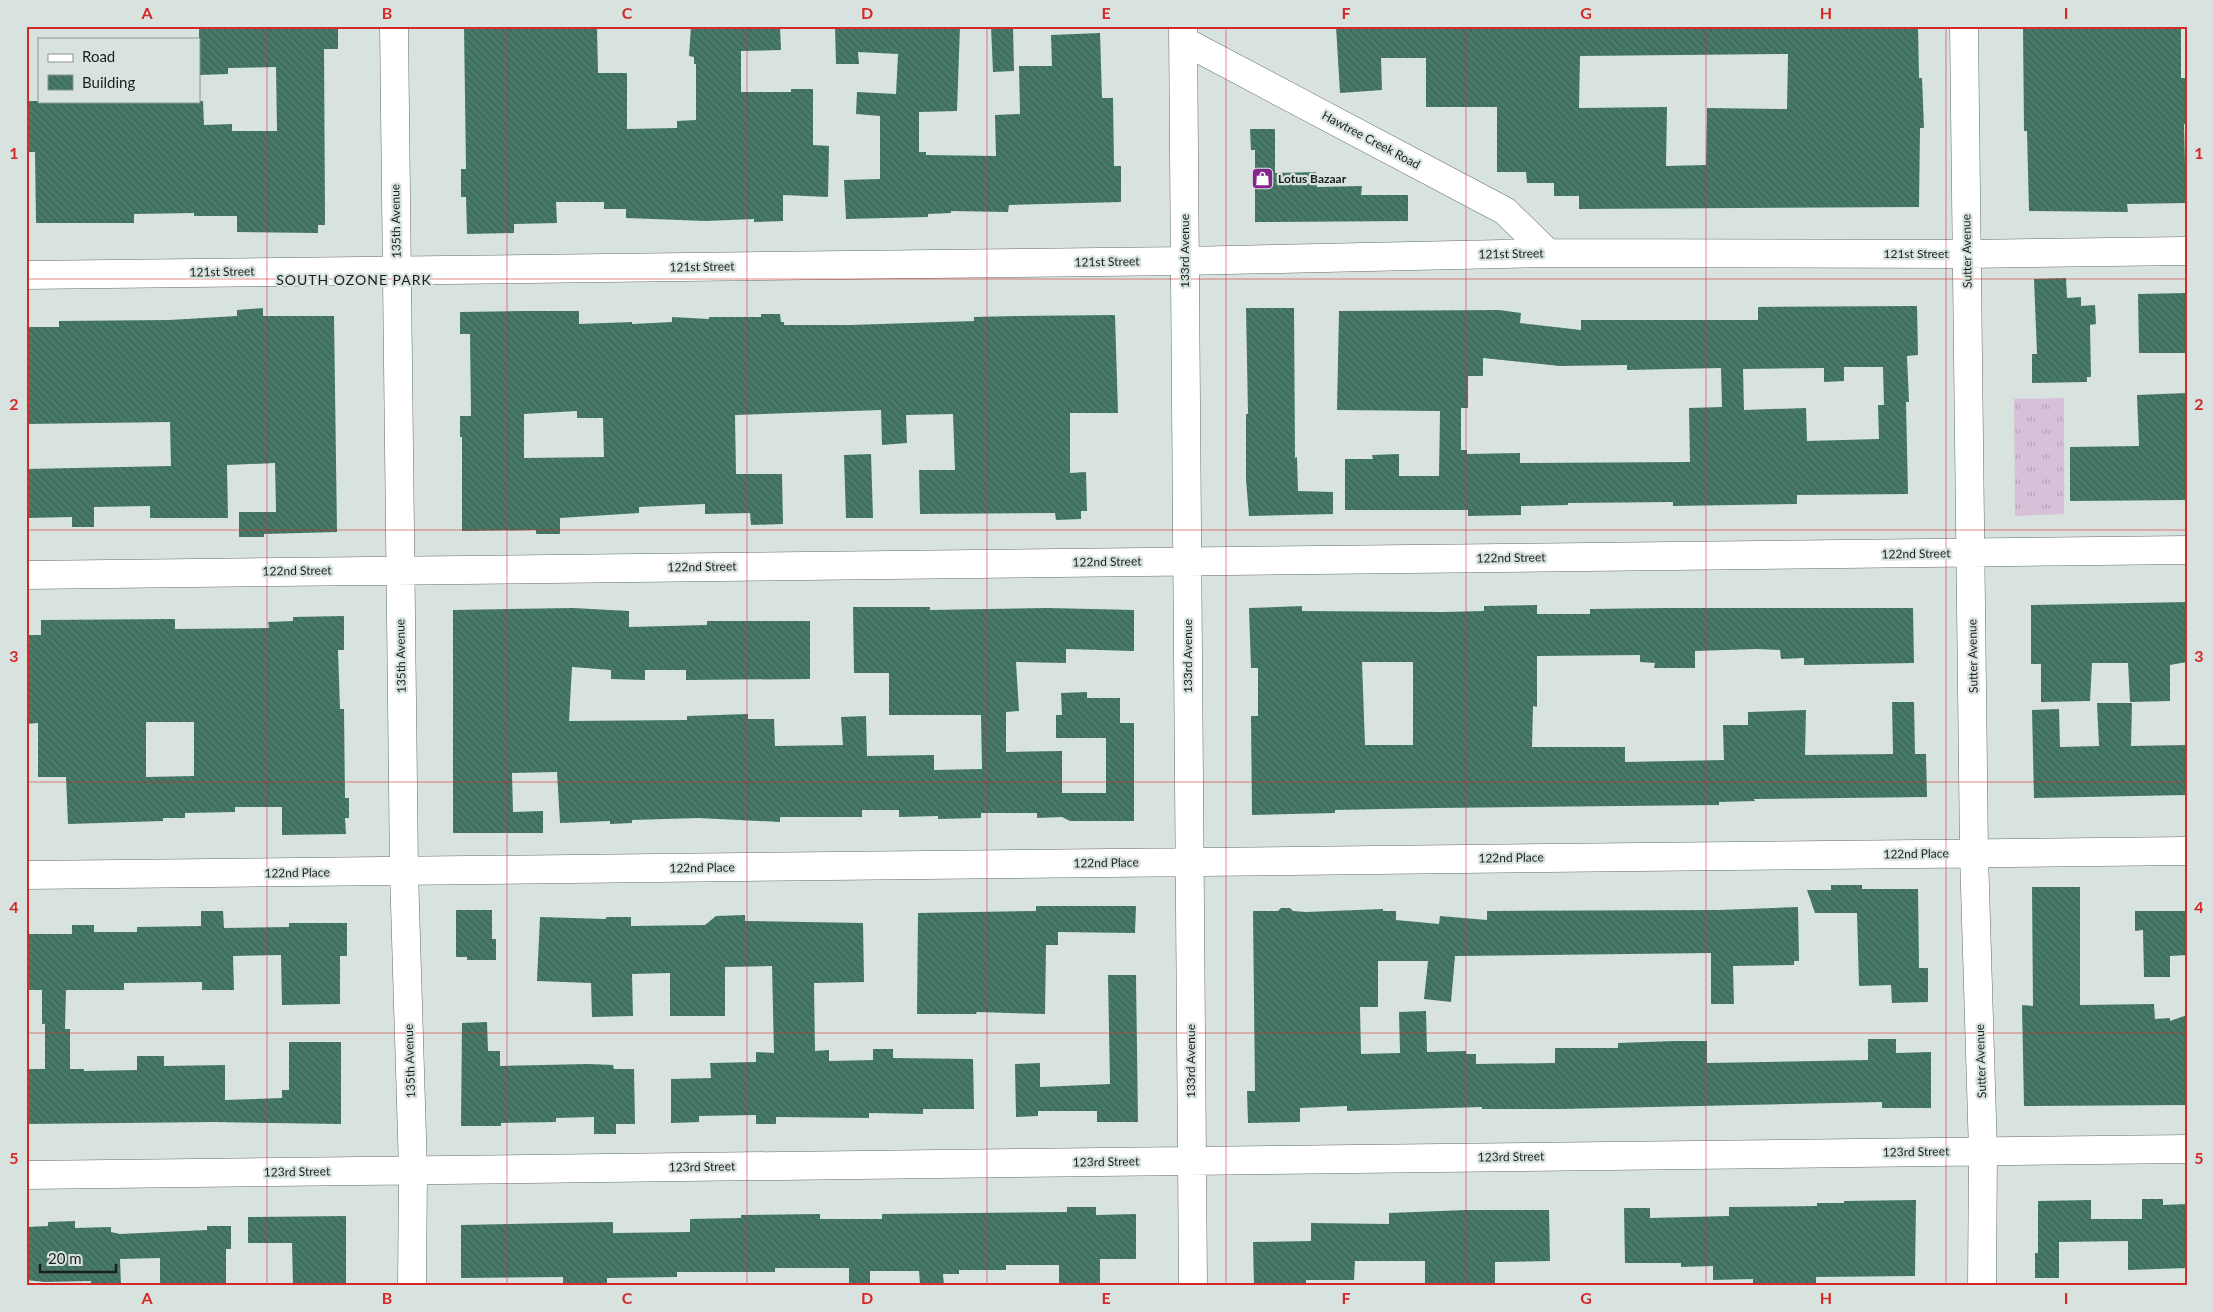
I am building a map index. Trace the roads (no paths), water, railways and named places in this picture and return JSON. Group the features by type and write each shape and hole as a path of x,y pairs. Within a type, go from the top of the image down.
{"street":[{"name":"135th Avenue","path":"394,26 404,871 413,1171 412,1286"},
{"name":"Sutter Avenue","path":"1964,26 1972,554 1974,854 1983,1152 1982,1286"},
{"name":"Hawtree Creek Road","path":"1183,34 1505,211 1548,253"},
{"name":"133rd Avenue","path":"1183,34 1193,1286"},
{"name":"121st Street","path":"26,275 1185,261 1548,253 1967,254 2187,251"},
{"name":"122nd Street","path":"26,575 1972,554 2187,550"},
{"name":"122nd Place","path":"26,875 2187,851"},
{"name":"123rd Street","path":"26,1175 2187,1149"}],"place":[{"name":"Lotus Bazaar","path":"1262,179"}],"district":[{"name":"SOUTH OZONE PARK","path":"354,280"}]}
